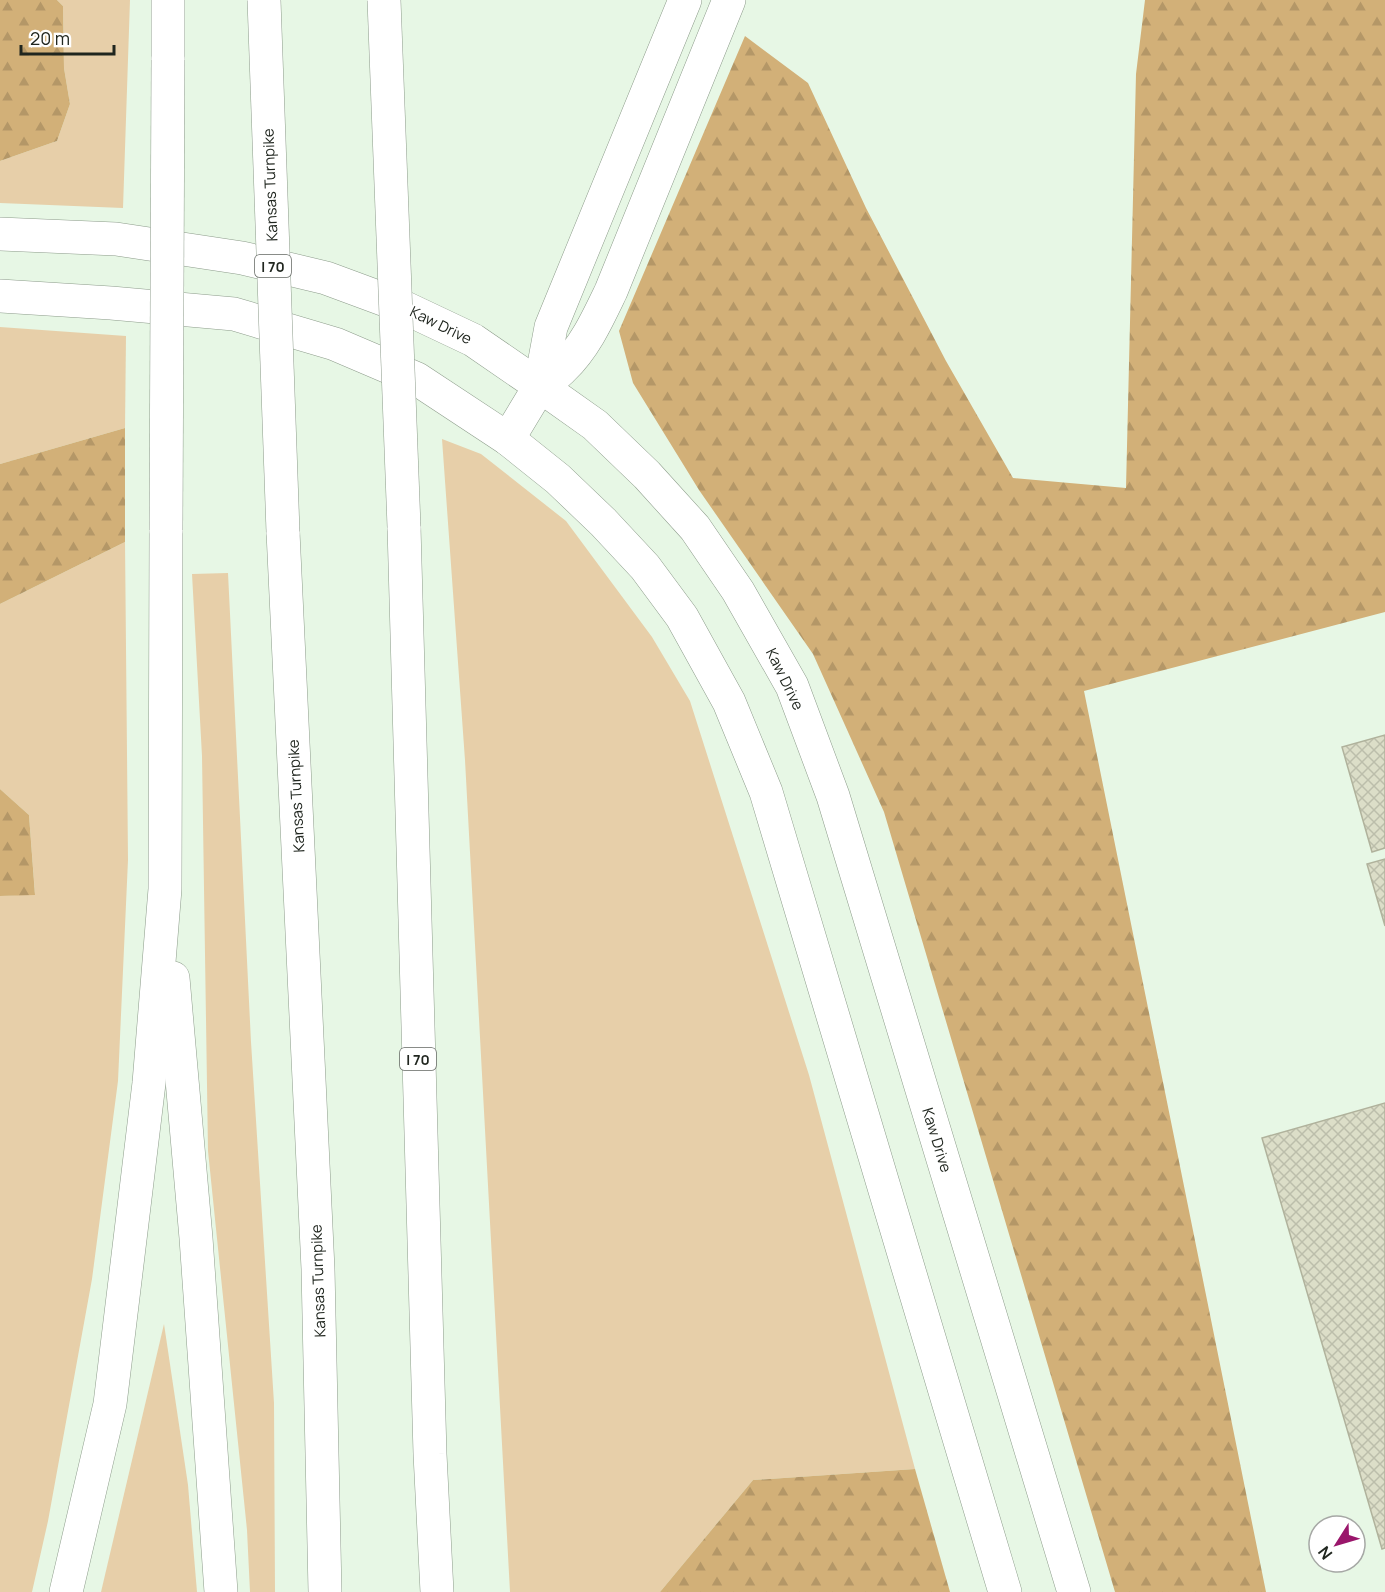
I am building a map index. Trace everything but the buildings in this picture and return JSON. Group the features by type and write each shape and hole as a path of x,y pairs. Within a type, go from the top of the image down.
{"main road":[{"path":"66,1592 110,1404 148,1083 165,890 168,0"},
{"name":"Kansas Turnpike","path":"264,0 283,532 318,1269 325,1592"},
{"name":"I 70","path":"384,0 404,527 430,1454 437,1592"},
{"path":"508,439 540,386 551,327 685,0"},
{"path":"540,386 563,369 582,346 594,326 611,291 729,0"},
{"name":"Kaw Drive","path":"0,234 116,239 242,258 326,278 399,305 473,340 595,425 695,528 738,591 792,686 833,796 1074,1592"},
{"path":"0,296 234,314 335,344 417,379 508,439 558,478 645,567 682,617 729,702 766,792 1005,1592"},
{"path":"165,890 196,1238 221,1592"},
{"path":"430,1454 456,1592"}],"shaded area":[{"path":"57,0 130,0 123,208 0,203 0,161 57,141 70,104 64,68 63,6"},
{"path":"0,327 126,336 125,428 0,464"},
{"path":"442,439 481,454 566,521 652,637 690,701 809,1075 915,1469 753,1480 660,1592 510,1592 465,760"},
{"path":"125,542 128,860 118,1081 92,1279 48,1521 32,1592 0,1592 0,896 35,894 29,815 0,789 0,604"},
{"path":"228,573 251,1042 274,1403 275,1592 250,1592 247,1530 208,1151 202,756 192,574"},
{"path":"164,1324 188,1485 197,1592 101,1592"}],"green space":[{"path":"0,0 57,0 63,6 64,68 70,104 57,141 0,161"},
{"path":"1145,0 1385,0 1385,612 1084,691 1266,1592 1115,1592 884,812 813,654 699,490 633,383 619,331 745,36 808,83 866,208 946,361 1013,478 1126,488 1136,74"},
{"path":"125,428 125,542 0,604 0,464"},
{"path":"0,789 29,815 35,895 0,896"},
{"path":"915,1469 950,1592 660,1592 753,1480"}]}
